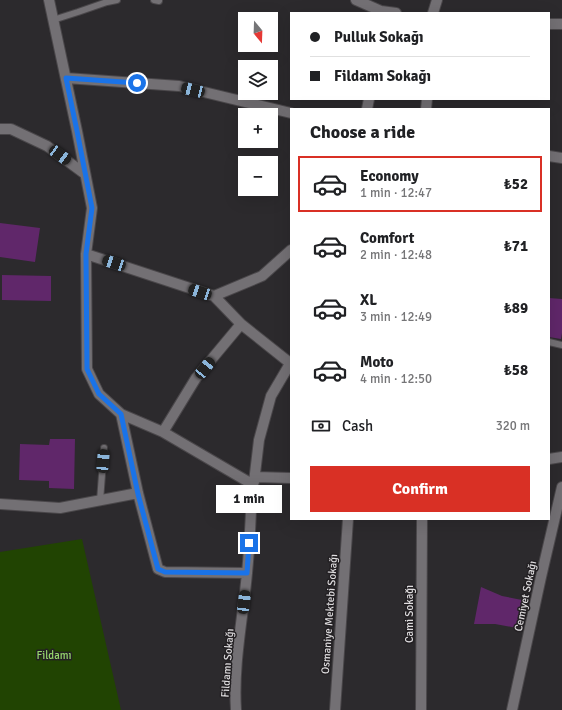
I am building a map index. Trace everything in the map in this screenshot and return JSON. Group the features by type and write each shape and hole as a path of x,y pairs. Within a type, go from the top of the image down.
{"street":[{"path":"49,0 92,208 86,254 87,369 99,394 121,414 163,432 254,481 290,478"},
{"path":"356,0 381,12"},
{"path":"433,12 437,0"},
{"path":"550,24 562,24"},
{"path":"66,78 179,86 290,113"},
{"path":"0,128 11,129 47,146 85,174"},
{"path":"550,156 562,158"},
{"path":"214,296 262,276 290,251"},
{"path":"86,254 214,296 241,324 290,361"},
{"path":"163,432 196,378 241,324"},
{"name":"Fildamı Sokağı","path":"236,710 235,697 237,662 259,440 271,396 290,364"},
{"path":"121,414 138,494 158,569 165,572 247,573"},
{"path":"550,459 562,457"},
{"name":"Cemiyet Sokağı","path":"512,710 539,584 562,487"},
{"path":"0,504 60,508 138,494"},
{"name":"Osmaniye Mektebi Sokağı","path":"335,710 348,520"},
{"name":"Cami Sokağı","path":"421,710 422,520"}],"lane":[{"path":"53,20 117,0"},
{"path":"550,342 562,345"},
{"path":"100,501 104,448"}],"green space":[{"name":"Fildamı","path":"82,539 121,710 0,710 0,552"}],"building":[{"path":"0,223 40,228 35,262 0,257"},
{"path":"2,275 51,276 51,301 2,300"},
{"path":"550,298 562,299 561,339 550,337"},
{"path":"50,439 75,439 74,489 49,488 49,481 19,480 20,444 49,445"},
{"path":"481,587 502,596 522,600 517,628 495,624 474,624"}],"route":[{"path":"137,83 66,78 92,208 86,254 87,369 99,394 121,414 138,494 158,569 165,572 247,573 249,543"}]}
